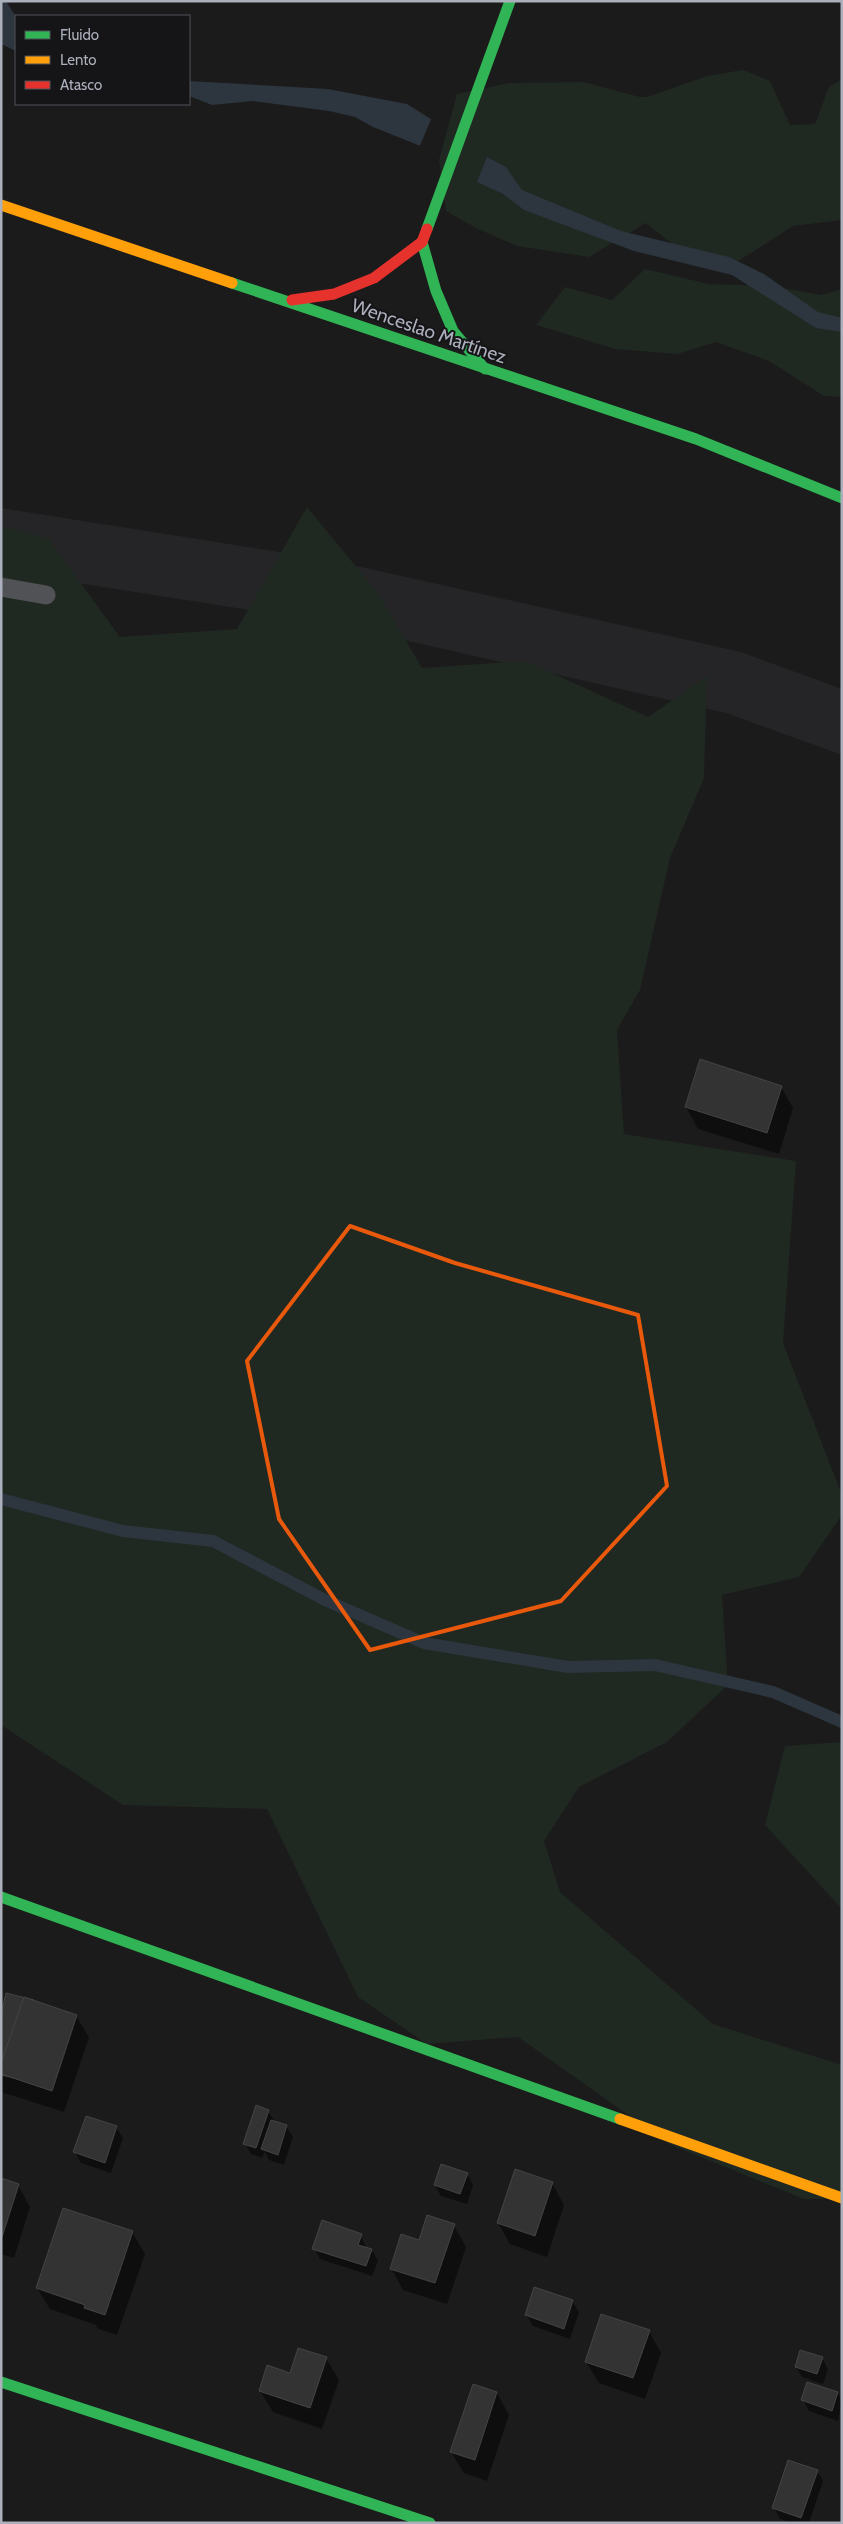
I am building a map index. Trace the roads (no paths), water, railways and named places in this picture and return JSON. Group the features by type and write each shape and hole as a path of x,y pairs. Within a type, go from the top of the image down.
{"street":[{"path":"286,300 334,294 374,278 422,242 510,1"},
{"name":"Wenceslao Martínez","path":"1,205 696,439 842,498"},
{"path":"422,242 436,291 453,331 485,369"},
{"path":"1,1897 842,2198"},
{"path":"1,2382 430,2523"}],"lane":[{"path":"1,588 46,595"}],"waterway":[{"path":"1,1499 123,1531 213,1541 325,1600 424,1643 568,1667 655,1665 773,1692 842,1722"}]}
